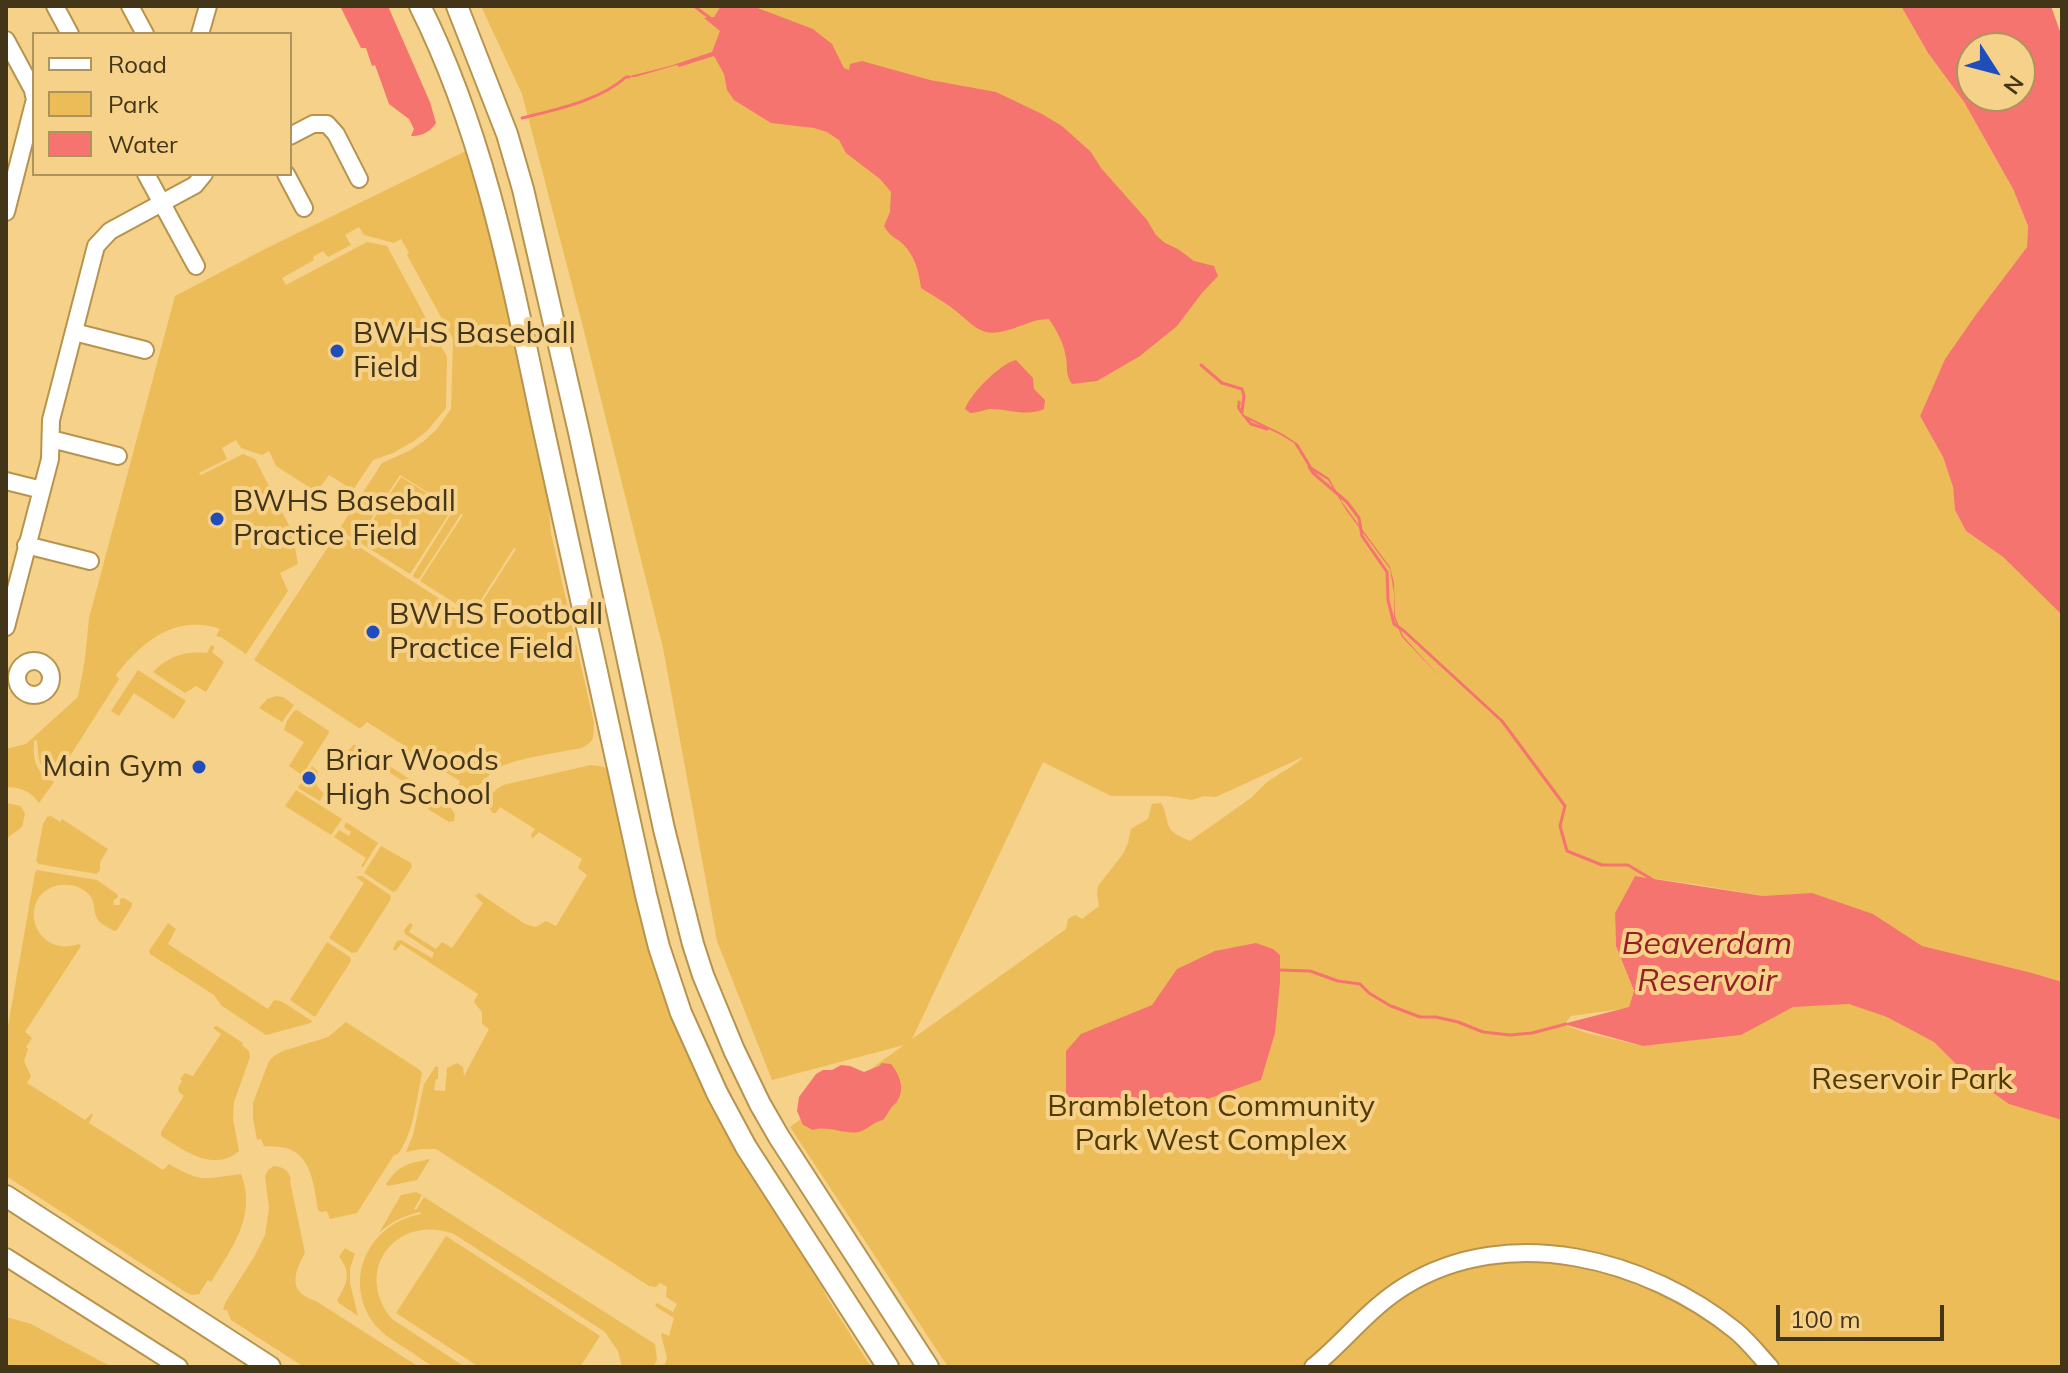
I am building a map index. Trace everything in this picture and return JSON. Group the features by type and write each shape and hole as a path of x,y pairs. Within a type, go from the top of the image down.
{"main road":[{"path":"420,6 445,63 487,183 516,300 646,895 681,1013 717,1093 746,1147 888,1367"},
{"path":"457,6 507,134 523,189 664,829 703,975 734,1050 766,1115 928,1367"},
{"path":"6,1196 270,1367"}],"street":[{"path":"55,6 69,32"},
{"path":"130,6 144,32"},
{"path":"201,32 208,6"},
{"path":"6,40 32,88"},
{"path":"6,212 32,111"},
{"path":"292,135 313,124 327,124 336,134 359,179"},
{"path":"147,176 196,266"},
{"path":"6,627 9,604 50,459 51,420 93,256 100,240 110,231 195,185 202,176"},
{"path":"287,176 304,208"},
{"path":"74,332 145,350"},
{"path":"51,439 118,456"},
{"path":"6,481 42,490"},
{"path":"26,545 90,561"},
{"path":"1313,1367 1364,1316 1406,1284 1448,1266 1495,1255 1520,1253 1549,1253 1588,1260 1660,1283 1739,1333 1770,1367"},
{"path":"6,1257 179,1367"}],"green space":[{"path":"481,6 1901,6 1928,53 1956,91 1956,112 1970,112 2013,189 2028,226 2027,247 1945,359 1920,416 1943,457 1953,487 1955,510 1966,531 2003,557 2062,618 2062,1367 948,1367 790,1127 904,1045 772,1080 717,941 663,648 522,94","holes":["1303,757 1190,841 1171,830 1161,803 1152,804 1148,819 1131,829 1123,854 1098,886 1099,906 1082,919 1075,915 1068,919 1066,929 912,1039 1043,762 1111,796 1167,796 1192,800 1204,796 1216,797","1635,876 1763,896 1741,1035 1643,1046 1564,1025 1571,1016 1629,1008 1634,991 1616,946 1615,913"]},
{"path":"468,150 481,186 546,475 551,533 594,723 592,739 582,748 528,758 500,767 465,794 456,790 460,781 421,757 415,763 403,756 405,746 367,722 359,728 254,660 336,535 339,534 471,619 516,549 472,614 420,581 463,515 419,579 413,575 454,509 400,475 358,539 340,530 382,463 424,441 451,409 453,339 401,239 394,243 364,235 359,227 345,235 351,245 328,257 323,251 313,257 314,260 282,278 286,285 367,242 387,246 447,357 446,408 414,441 373,460 353,490 329,475 315,491 276,466 269,451 262,455 241,448 236,440 222,448 227,459 199,473 201,475 243,454 255,459 292,531 298,564 280,573 288,591 246,654 216,636 220,629 204,625 174,628 148,642 116,675 119,679 56,778 42,767 37,740 34,741 36,765 54,782 39,803 26,791 6,787 6,749 26,744 78,697 89,618 175,296"},
{"path":"401,477 452,509 410,574 359,542"},
{"path":"211,645 215,647 212,652 224,662 206,692 196,686 185,693 153,672 177,656 207,653"},
{"path":"138,670 186,701 174,719 134,693 119,716 111,711"},
{"path":"276,696 294,705 282,722 259,708 267,699"},
{"path":"297,710 329,731 302,775 289,766 304,742 284,730"},
{"path":"353,745 448,804 455,814 454,821 449,822 428,809 432,800 355,750 347,756"},
{"path":"591,765 609,771 653,954 828,1299 871,1367 664,1367 667,1358 661,1335 669,1336 674,1318 655,1306 657,1303 673,1312 677,1304 666,1297 667,1287 660,1283 656,1287 649,1286 436,1149 406,1152 413,1135 424,1084 436,1066 438,1079 434,1090 445,1091 447,1068 457,1063 463,1067 464,1076 489,1029 482,1024 482,1012 474,1002 478,994 401,944 395,951 393,949 401,940 432,958 434,953 405,934 404,930 410,923 413,925 409,932 436,949 442,942 452,948 483,903 475,896 479,893 525,924 536,927 546,921 556,926 587,875 578,868 582,859 539,832 532,839 535,829 500,807 493,813 489,801 503,785"},
{"path":"312,766 318,771 317,786 324,794 320,801 298,788"},
{"path":"296,790 342,819 331,835 285,806"},
{"path":"6,803 21,806 25,814 22,827 6,839"},
{"path":"51,816 60,822 62,819 108,849 97,874 36,861 43,824"},
{"path":"346,822 378,843 363,867 366,858 334,837 339,830 349,836 351,832 344,827"},
{"path":"381,846 411,863 412,867 393,892 364,873"},
{"path":"37,870 97,880 117,894 114,905 120,905 120,899 124,898 132,906 114,931 98,920 90,896 77,887 55,886 43,893 36,903 36,926 42,936 51,943 81,946 25,1032 32,1038 26,1047 24,1061 31,1076 27,1083 85,1120 92,1113 89,1123 163,1170 169,1164 190,1175 204,1178 241,1174 246,1204 240,1231 227,1257 200,1294 187,1293 6,1176 6,1037"},
{"path":"358,876 390,895 391,899 357,952 352,953 329,938 364,883"},
{"path":"168,923 176,929 168,944 268,1009 274,1000 281,1001 311,1023 266,1035 222,1006 214,995 150,954"},
{"path":"327,942 350,957 351,961 315,1017 290,1000"},
{"path":"346,1022 422,1074 411,1126 398,1154 394,1155 357,1213 330,1219 327,1211 318,1210 311,1175 303,1159 289,1149 264,1146 261,1139 257,1140 253,1103 269,1061 274,1056 328,1037"},
{"path":"217,1026 243,1043 250,1057 234,1102 233,1119 239,1151 219,1160 209,1160 179,1147 161,1136 161,1132 184,1096 178,1088 180,1079 185,1073 193,1076 221,1034 214,1029"},
{"path":"430,1159 417,1180 386,1184 405,1166"},
{"path":"274,1166 285,1170 291,1180 305,1253 296,1275 300,1293 419,1367 304,1367 231,1320 227,1310 223,1310 265,1235 269,1208 265,1176"},
{"path":"416,1192 422,1195 414,1209 424,1197 655,1344 657,1360 653,1367 622,1367 618,1351 605,1332 454,1234 433,1230 414,1232 398,1239 386,1251 379,1265 377,1283 381,1301 392,1319 465,1367 431,1365 389,1338 374,1324 363,1301 360,1284 362,1268 367,1252 376,1239 404,1219 421,1214 403,1218 379,1233 401,1195"},
{"path":"446,1236 600,1336 580,1367 479,1367 396,1313"},
{"path":"345,1248 355,1254 350,1268 350,1283 358,1316 337,1300 347,1278 346,1268 339,1257"},
{"path":"6,1317 31,1324 108,1365 14,1367 6,1364"}],"water":[{"path":"340,6 388,6 430,102 436,123 429,131 411,136 414,129 409,119 389,104 375,65 372,66 366,48 361,48"},
{"path":"721,6 755,7 813,29 832,44 844,68 849,70 850,64 862,61 930,80 996,92 1042,114 1062,126 1091,152 1156,235 1194,261 1214,266 1218,276 1177,326 1140,356 1097,381 1072,384 1062,342 1049,319 1000,332 987,332 976,328 921,288 911,254 884,226 890,212 891,192 880,179 846,153 839,140 814,128 771,123 734,100 714,56 679,67 626,77 712,52 720,31 704,18 714,17"},
{"path":"1901,6 2051,6 2062,37 2062,618 2003,557 1966,531 1955,510 1953,487 1943,457 1920,416 1945,359 2027,247 2028,226 2013,189 1970,112 2036,112 2036,32 1956,32 1956,91 1928,53"},
{"path":"1016,360 1033,378 1034,389 1045,400 1044,409 1024,413 990,409 970,413 965,409 987,380"},
{"path":"1238,400 1244,415 1298,444 1312,467 1329,478 1342,502 1390,567 1395,616 1403,636 1440,677 1402,637 1394,618 1390,569 1346,510 1328,480 1308,466 1294,443 1243,417 1237,408"},
{"name":"Beaverdam Reservoir","path":"1635,876 1763,896 1812,893 1873,914 1922,946 2062,982 2062,1120 2009,1104 1966,1074 1934,1042 1887,1017 1849,1004 1793,1007 1741,1035 1643,1046 1563,1024 1629,1007 1634,991 1616,946 1615,913"},
{"path":"1256,943 1280,955 1275,1033 1261,1080 1148,1115 1125,1118 1079,1116 1066,1095 1066,1051 1081,1034 1152,1005 1177,969 1215,951"},
{"path":"882,1063 891,1064 901,1088 899,1098 883,1120 853,1133 813,1130 803,1125 797,1111 799,1097 816,1074 841,1065 864,1072"}],"waterway":[{"path":"694,6 710,18"},
{"path":"522,118 590,98 629,77"},
{"path":"1201,365 1222,383 1242,389 1242,412"},
{"path":"1246,418 1251,424 1267,429"},
{"path":"1309,467 1347,502 1359,518 1362,536 1387,572 1388,600 1394,624 1502,721 1565,806 1560,826 1567,851 1602,865 1628,865 1653,880"},
{"path":"1279,970 1310,971 1338,981 1360,984 1389,1005"},
{"path":"1391,1006 1420,1017 1436,1017 1483,1032 1510,1035 1566,1024"}],"place":[{"name":"BWHS Baseball Field","path":"337,351"},
{"name":"BWHS Baseball Practice Field","path":"217,519"},
{"name":"BWHS Football Practice Field","path":"373,632"},
{"name":"Main Gym","path":"199,767"},
{"name":"Briar Woods High School","path":"309,778"}],"park label":[{"name":"Reservoir Park","path":"1912,1080"},
{"name":"Brambleton Community Park West Complex","path":"1211,1124"}]}
